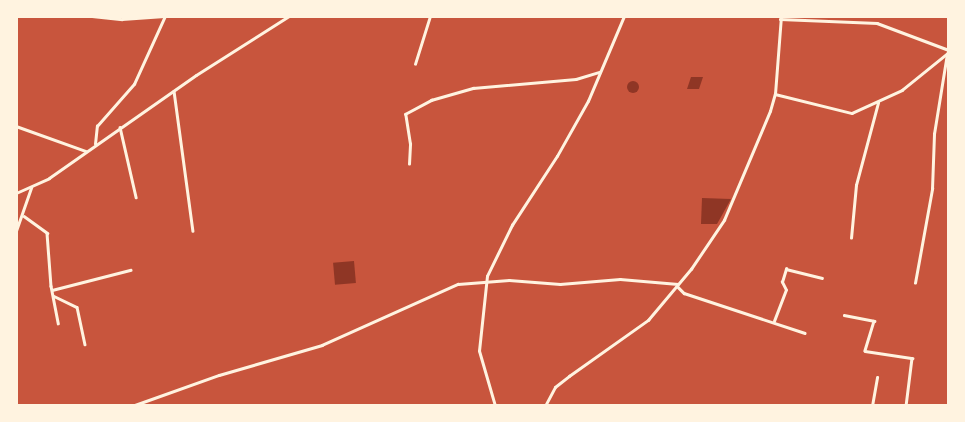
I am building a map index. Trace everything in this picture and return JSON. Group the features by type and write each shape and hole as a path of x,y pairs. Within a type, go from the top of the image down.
{"main road":[{"path":"16,193 31,188 174,90 289,16"}],"street":[{"path":"92,16 122,19 165,16 134,84 97,126 95,144"},
{"path":"415,64 430,16"},
{"path":"495,406 479,351 486,282 512,225 568,138 624,16"},
{"path":"545,406 555,387 639,329 678,285 704,251 736,197 764,132 775,94 781,18 876,23 948,52"},
{"path":"775,94 852,113 878,103 902,90 948,52"},
{"path":"915,283 932,189 934,134 948,52"},
{"path":"409,164 410,144 405,114 431,100 473,88 576,79 599,72"},
{"path":"174,90 193,231"},
{"path":"851,238 856,185 878,103"},
{"path":"16,126 86,151"},
{"path":"120,127 136,196"},
{"path":"16,231 24,216 31,188"},
{"path":"24,216 47,233 52,290 58,323"},
{"path":"774,321 786,290 782,282 786,269 822,278"},
{"path":"52,290 130,270"},
{"path":"132,406 219,375 322,345 458,284 509,280 560,284 620,279 678,285 684,293 774,321 805,333"},
{"path":"54,296 77,308 85,344"},
{"path":"844,315 874,320 865,351 912,358 906,406"},
{"path":"872,406 878,377"}],"shaded area":[{"path":"691,77 703,77 699,89 687,89"},
{"path":"635,81 638,82 638,92 631,93 628,92 627,85 628,82"},
{"path":"702,198 731,199 717,224 701,224"},
{"path":"354,261 356,283 335,285 333,263"}]}
